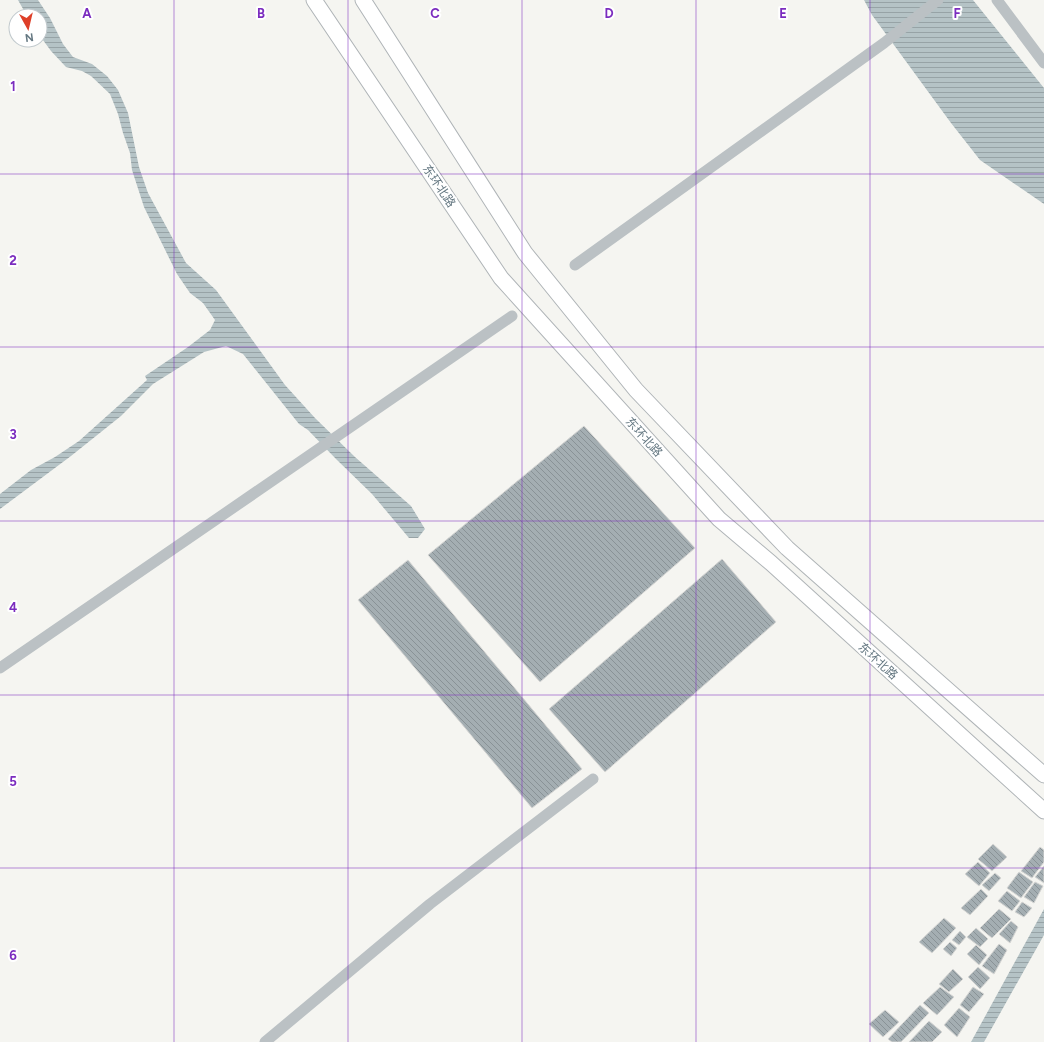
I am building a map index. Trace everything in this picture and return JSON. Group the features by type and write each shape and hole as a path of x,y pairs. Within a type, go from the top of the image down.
{"highway":[{"name":"东环北路","path":"314,0 506,284 719,520 771,563 1044,811"},
{"name":"东环北路","path":"363,0 526,253 636,390 787,548 1044,775"}],"street":[{"path":"576,265 884,42 938,0"},
{"path":"997,0 1044,63"},
{"path":"0,668 512,316"},
{"path":"265,1042 418,914 593,779"}],"shaded area":[{"path":"18,0 38,0 43,8 22,8"},
{"path":"864,0 973,0 1044,88 1044,204 980,160 872,15"},
{"path":"48,15 63,44 73,57 92,64 107,76 118,90 128,113 139,167 148,193 186,263 216,290 285,385 315,418 355,457 411,506 425,529 418,538 409,538 372,494 308,430 299,424 243,354 226,346 204,352 153,384 121,416 71,456 0,509 0,494 31,470 55,457 79,441 147,380 145,376 210,330 215,320 203,303 190,293 177,274 144,207 132,170 130,153 110,94 91,76 82,71 66,67 48,47"},
{"path":"1044,909 1044,935 984,1042 971,1042"}],"building":[{"path":"584,426 695,548 540,682 428,555"},
{"path":"722,559 776,622 605,772 549,709"},
{"path":"408,560 582,769 532,808 358,600"},
{"path":"993,844 1007,857 992,871 978,859"},
{"path":"1040,847 1044,850 1044,862 1032,878 1021,871"},
{"path":"978,862 990,873 979,886 965,874"},
{"path":"1044,866 1044,883 1035,877"},
{"path":"1019,872 1033,882 1021,898 1007,888"},
{"path":"995,873 1001,878 989,891 982,885"},
{"path":"1035,882 1043,886 1034,903 1024,897"},
{"path":"981,889 988,896 970,915 961,908"},
{"path":"1007,891 1020,901 1012,911 998,901"},
{"path":"1022,902 1032,908 1024,917 1015,912"},
{"path":"999,909 1011,919 992,938 980,928"},
{"path":"944,918 956,928 932,953 919,942"},
{"path":"1011,921 1018,927 1010,943 999,934"},
{"path":"976,928 988,939 980,947 967,937"},
{"path":"960,931 966,937 959,945 952,940"},
{"path":"950,942 957,948 951,956 943,949"},
{"path":"999,944 1007,950 994,974 982,966"},
{"path":"976,945 987,955 979,965 967,954"},
{"path":"978,967 990,978 980,989 968,977"},
{"path":"953,969 963,979 949,992 939,984"},
{"path":"940,987 954,997 937,1015 923,1003"},
{"path":"973,987 984,994 969,1012 960,1005"},
{"path":"920,1005 929,1013 901,1042 892,1042 888,1039"},
{"path":"959,1008 970,1017 957,1037 944,1025"},
{"path":"885,1010 899,1022 883,1037 869,1024"},
{"path":"929,1021 942,1032 932,1042 909,1042"}]}
